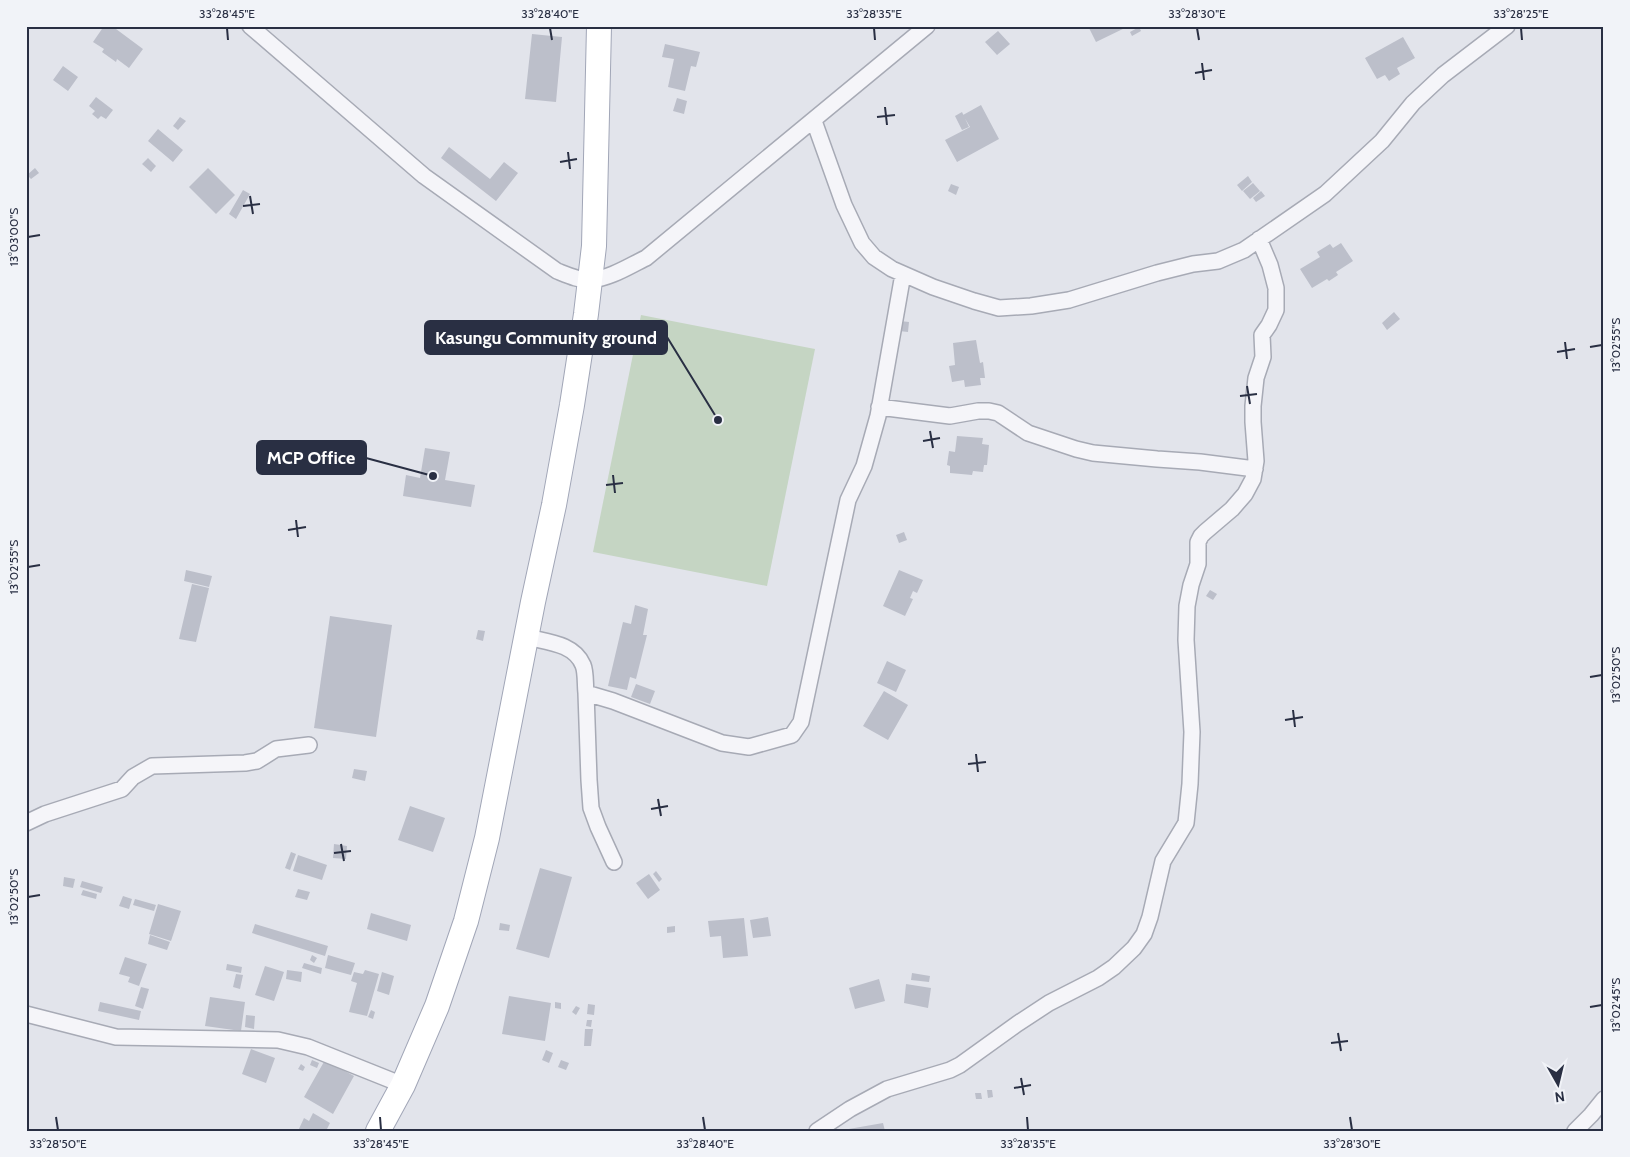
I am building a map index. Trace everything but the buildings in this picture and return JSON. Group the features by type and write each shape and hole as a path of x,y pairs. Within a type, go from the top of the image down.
{"main road":[{"path":"378,1131 403,1084 437,1006 466,921 487,838 527,638 572,405 591,280 594,246 599,26"}],"street":[{"path":"250,26 424,176 557,270 573,277 591,280 618,272 646,258 927,26"},
{"path":"814,121 844,205 862,243 874,257 892,269 933,287 974,302 999,308 1012,308 1069,300 1157,273 1193,264 1218,261 1244,250 1325,194 1382,141 1413,103 1443,75 1507,26"},
{"path":"818,1131 850,1109 887,1089 950,1070 960,1065 1049,1003 1098,978 1134,948 1144,934 1150,917 1163,861 1187,818 1192,732 1187,662 1187,614 1191,585 1198,564 1199,539 1232,509 1245,494 1253,480 1255,468 1252,422 1256,378 1263,357 1262,335 1274,316 1277,299 1274,279 1259,239"},
{"path":"586,693 722,743 749,746 792,735 802,722 848,500 864,466 879,406 903,274"},
{"path":"879,406 950,416 989,411 998,413 1028,433 1076,450 1157,460 1200,462 1255,468"},
{"path":"527,638 567,647 577,655 583,665 591,808 593,817 614,862"},
{"path":"26,823 45,814 122,789 133,777 152,766 245,763 257,761 276,749 309,745"},
{"path":"26,1014 116,1037 278,1040 308,1047 403,1084"},
{"path":"1576,1131 1604,1099"}],"green space":[{"path":"641,315 815,349 767,586 593,552"}],"place":[{"name":"Kasungu Community ground","path":"718,420"},
{"name":"MCP Office","path":"433,476"}]}
